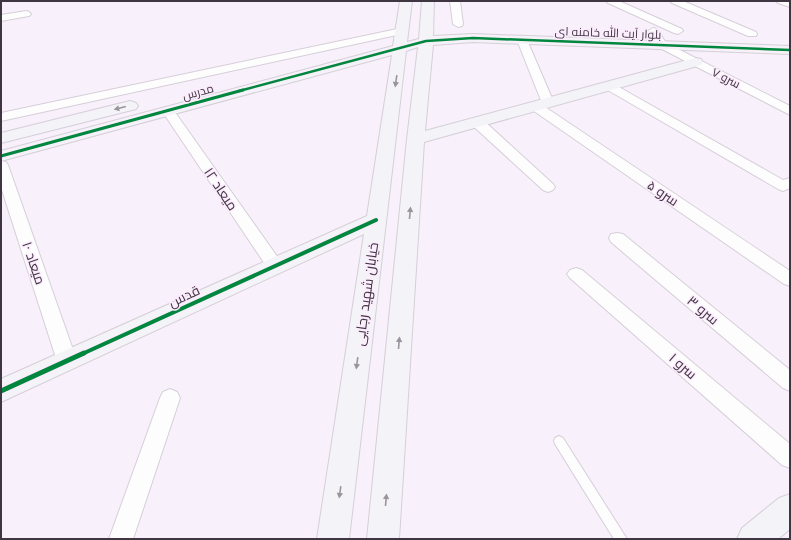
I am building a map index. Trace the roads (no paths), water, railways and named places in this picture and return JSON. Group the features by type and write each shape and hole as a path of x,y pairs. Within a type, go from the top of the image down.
{"street":[{"name":"خیابان شهید رجایی","path":"333,539 406,1"},
{"path":"428,1 439,29"},
{"path":"383,539 416,139 439,29 456,1"},
{"path":"611,1 678,31"},
{"path":"675,1 752,34"},
{"path":"781,1 790,4"},
{"path":"1,18 26,14"},
{"path":"439,29 474,24"},
{"name":"مدرس","path":"1,138 439,29"},
{"name":"بلوار آیت الله خامنه ای","path":"439,29 473,38 790,50"},
{"name":"بلوار آیت الله خامنه ای","path":"637,30 692,32"},
{"path":"652,31 662,45"},
{"path":"715,33 767,35"},
{"path":"1,117 277,69 402,38"},
{"path":"522,40 542,105"},
{"name":"سرو ۷","path":"662,45 790,111"},
{"path":"416,139 696,62"},
{"name":"مدرس","path":"1,156 168,111 277,69"},
{"path":"610,86 783,186 790,182"},
{"name":"سرو ۵","path":"542,105 790,280"},
{"name":"میعاد ۱۲","path":"168,111 275,266"},
{"path":"477,122 548,187"},
{"name":"میعاد ۱۰","path":"1,165 67,361"},
{"name":"قدس","path":"1,391 376,220"},
{"name":"سرو ۳","path":"617,238 790,382"},
{"name":"سرو ۱","path":"576,274 790,458"},
{"path":"121,539 170,398"},
{"path":"753,539 790,509"}],"lane":[{"path":"559,441 621,539"}]}
